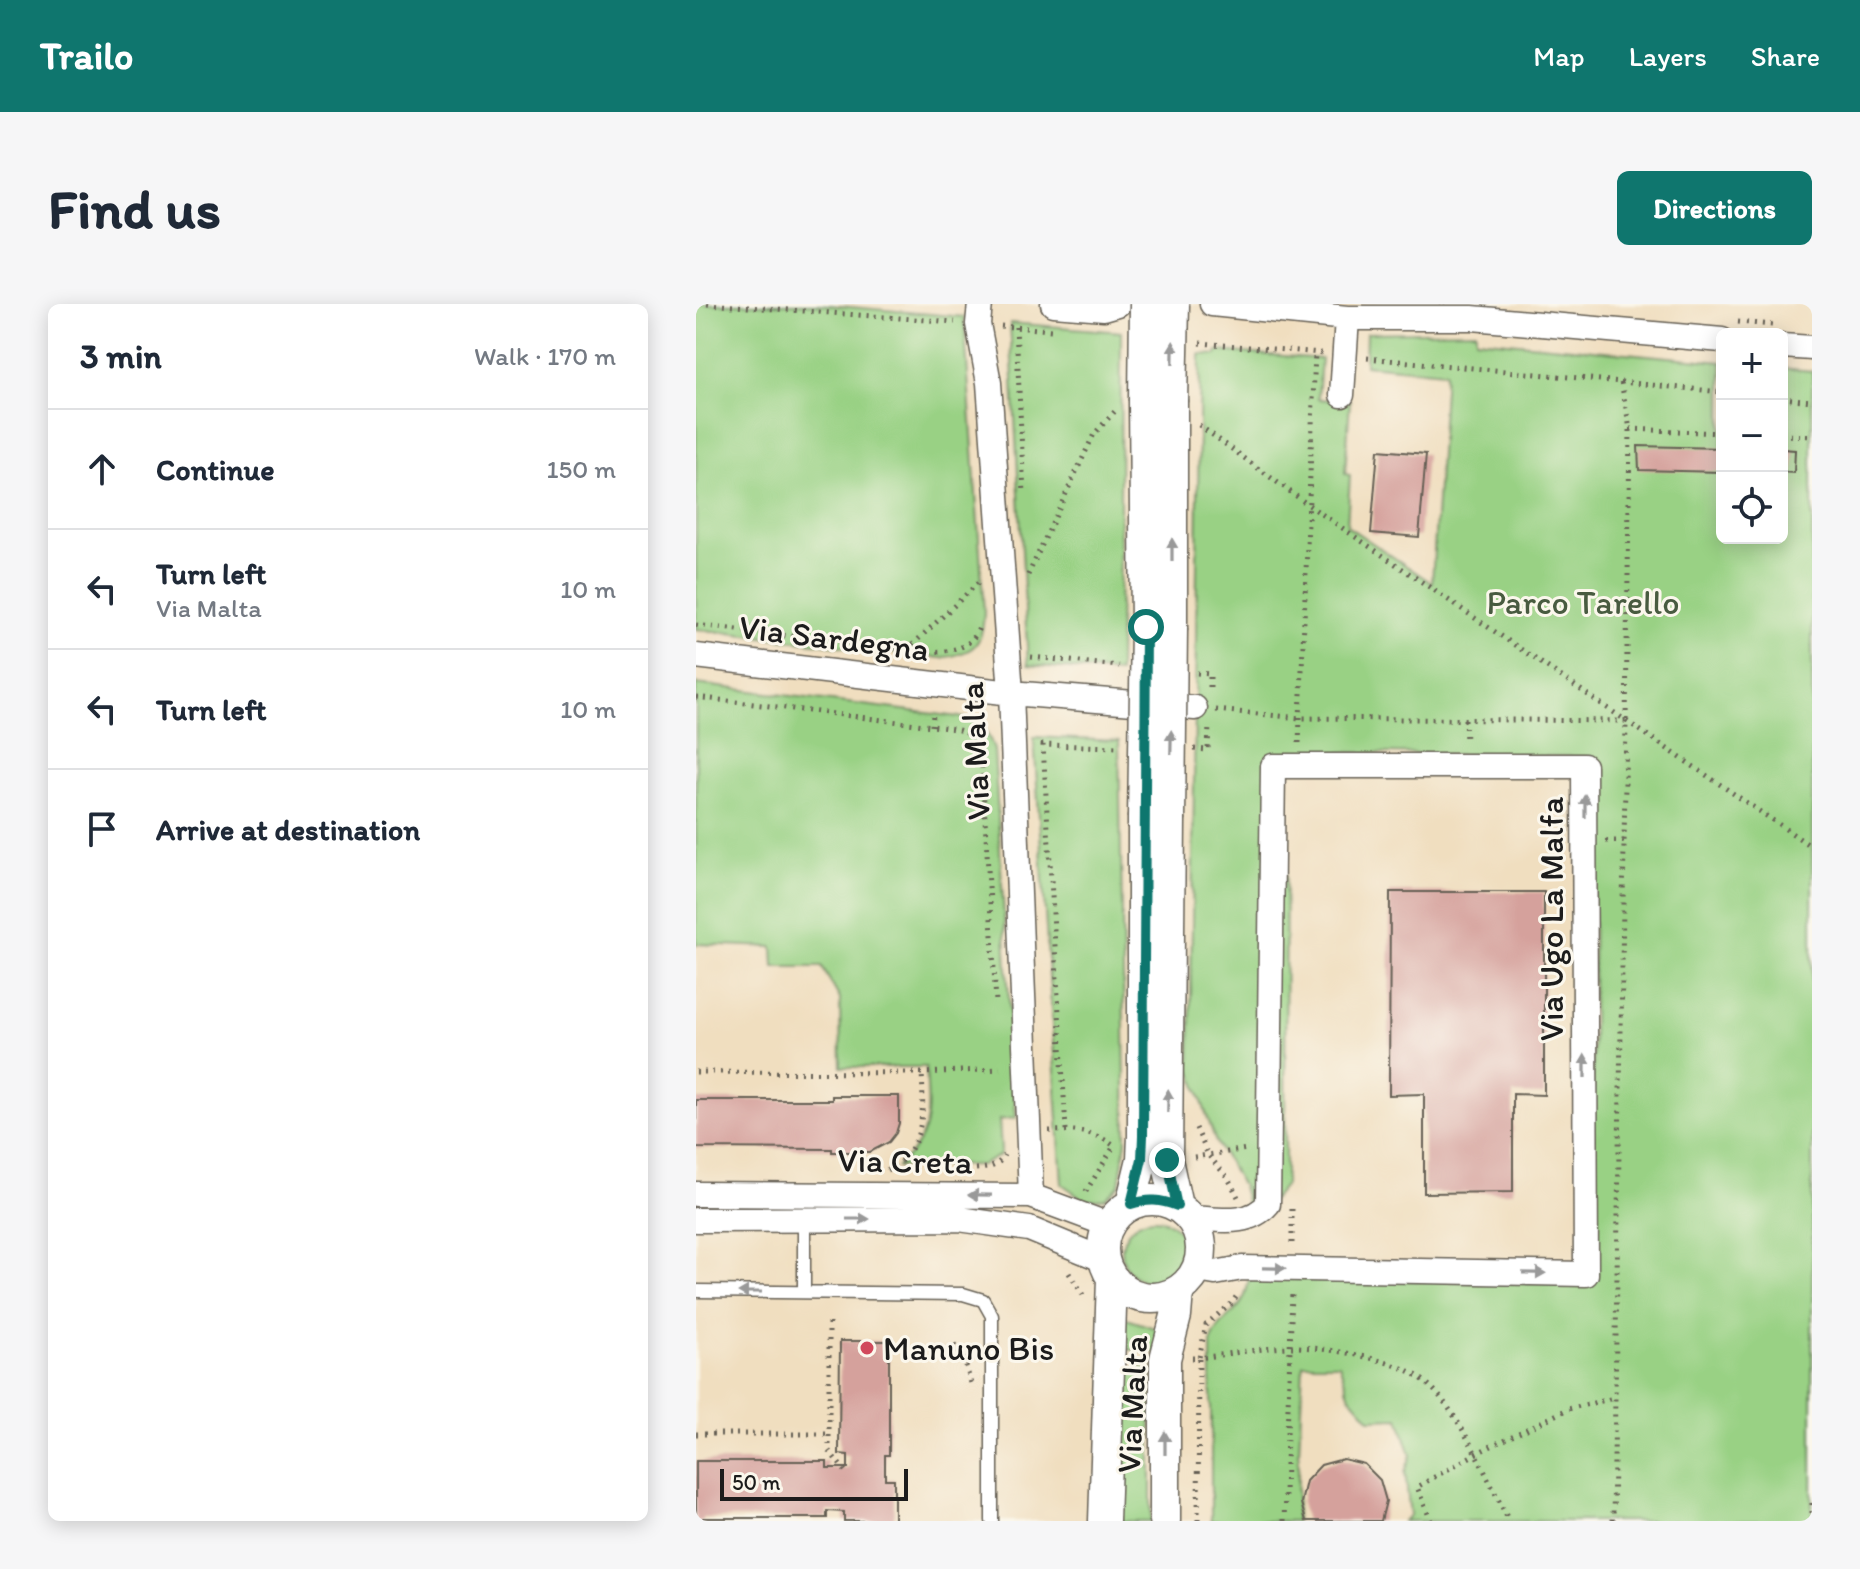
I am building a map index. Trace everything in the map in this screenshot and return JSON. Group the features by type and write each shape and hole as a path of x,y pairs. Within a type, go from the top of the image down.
{"street":[{"name":"Via Malta","path":"980,304 978,324 989,383 1011,693 1031,1196"},
{"path":"1053,304 1104,308 1118,304"},
{"path":"1145,304 1146,627 1157,819"},
{"path":"1157,819 1174,304"},
{"path":"1212,304 1347,318 1472,318 1716,339"},
{"path":"1342,395 1347,318"},
{"path":"1788,346 1812,348"},
{"name":"Via Sardegna","path":"696,656 1011,693 1195,708"},
{"name":"Via Ugo La Malfa","path":"1184,1212 1242,1220 1260,1212 1268,1204 1273,766 1584,766 1586,1274 1242,1268 1187,1280"},
{"name":"Via Malta","path":"1157,819 1167,1160 1184,1212 1199,1234 1201,1252 1187,1280 1165,1359 1165,1521"},
{"name":"Via Malta","path":"1104,1521 1108,1269 1103,1242 1120,1214 1142,1159 1157,819"},
{"name":"Via Creta","path":"696,1194 1031,1196 1120,1214"},
{"path":"1120,1214 1146,1200 1162,1200 1184,1212"},
{"name":"Via Creta","path":"696,1220 959,1219 1029,1229 1108,1269"},
{"name":"Via Malta","path":"1108,1269 1135,1295 1150,1298 1165,1297 1187,1280"}],"lane":[{"path":"804,1219 804,1292"},
{"path":"696,1291 963,1294 983,1300 992,1316 992,1521"}],"path":[{"path":"707,304 959,323"},
{"path":"1016,327 1024,499"},
{"path":"1300,718 1315,352"},
{"path":"1358,357 1716,391"},
{"path":"1613,1521 1630,429 1621,382"},
{"path":"1788,399 1812,401"},
{"path":"1028,576 1094,434 1111,414 1128,401"},
{"path":"1189,417 1307,504 1812,847"},
{"path":"1630,429 1716,433"},
{"path":"1788,435 1812,436"},
{"path":"1027,561 1028,589"},
{"path":"977,568 979,596"},
{"path":"907,650 978,584"},
{"path":"696,625 936,655 959,649 973,640 980,616"},
{"path":"1030,644 1031,659"},
{"path":"696,697 932,726 973,735 981,753 996,1006"},
{"path":"1195,708 1300,718 1626,721"},
{"path":"932,726 933,714"},
{"path":"1043,745 1066,1130 1103,1137 1114,1146 1081,1201"},
{"path":"999,1053 1001,1083"},
{"path":"696,1072 922,1073 1000,1069"},
{"path":"880,1173 911,1151 922,1124 922,1073"},
{"path":"963,1170 991,1168 1001,1162 1005,1153"},
{"path":"1192,1157 1208,1155 1228,1178 1238,1198"},
{"path":"1198,1521 1199,1358 1206,1325 1231,1304 1238,1293"},
{"path":"829,1323 829,1451 845,1471"},
{"path":"1284,1521 1291,1347"},
{"path":"1182,1359 1291,1347 1324,1350 1410,1371 1442,1399 1475,1454 1509,1521"},
{"path":"1431,1521 1417,1487 1475,1454 1568,1409 1614,1398"},
{"path":"696,1434 829,1434"},
{"path":"1812,1499 1812,1521"}],"green space":[{"path":"696,304 816,304 964,317 984,612 982,633 974,646 962,653 941,658 696,629"},
{"path":"1010,323 1121,332 1119,673 1028,665"},
{"name":"Parco Tarello","path":"1476,331 1476,339 1716,361 1716,544 1788,544 1788,369 1812,371 1812,1521 1403,1521 1410,1515 1405,1472 1411,1455 1399,1418 1370,1419 1350,1396 1339,1364 1303,1364 1296,1521 1211,1521 1211,1343 1221,1325 1243,1300 1249,1277 1592,1284 1594,757 1329,752 1329,757 1286,757 1285,1185 1272,1200 1248,1209 1242,1186 1216,1142 1190,1067 1200,354 1217,355 1218,351 1321,359 1318,399 1350,401 1345,474 1350,475 1347,526 1432,583 1445,372 1365,365 1366,333"},
{"path":"696,684 959,717 972,721 986,732 994,750 1016,1118 999,1120 1000,1155 982,1165 897,1167 923,1133 927,1110 926,1067 841,1067 840,999 822,967 774,967 773,947 696,944"},
{"path":"1034,737 1119,741 1126,1141 1119,1185 1105,1198 1085,1200 1062,1184"},
{"path":"1154,1219 1172,1225 1180,1233 1186,1251 1180,1269 1172,1277 1154,1283 1136,1277 1128,1269 1122,1251 1128,1233 1136,1225"},
{"path":"1124,1318 1161,1330 1160,1353 1125,1349"},
{"path":"1116,1368 1151,1368 1151,1521 1116,1521"}],"building":[{"path":"1638,446 1716,448 1716,472 1639,470"},
{"path":"1788,449 1795,450 1794,473 1788,472"},
{"path":"1378,450 1426,454 1419,537 1371,533"},
{"path":"1390,892 1544,892 1544,1095 1513,1094 1513,1192 1424,1193 1424,1094 1389,1095"},
{"path":"832,1096 899,1096 896,1133 889,1142 870,1152 696,1148 696,1100 832,1100"},
{"path":"840,1341 889,1341 889,1455 885,1455 885,1479 894,1479 894,1521 844,1521 844,1512 827,1511 827,1518 703,1518 703,1521 696,1521 696,1461 827,1461 827,1468 848,1468 848,1455 839,1454"},
{"path":"1343,1459 1364,1464 1380,1480 1386,1501 1381,1521 1306,1521 1301,1503 1306,1481 1321,1465"}],"place":[{"name":"Manuno Bis","path":"867,1348"}],"route":[{"path":"1146,627 1143,1136 1142,1159 1131,1204 1162,1200 1177,1206 1167,1160"}]}
